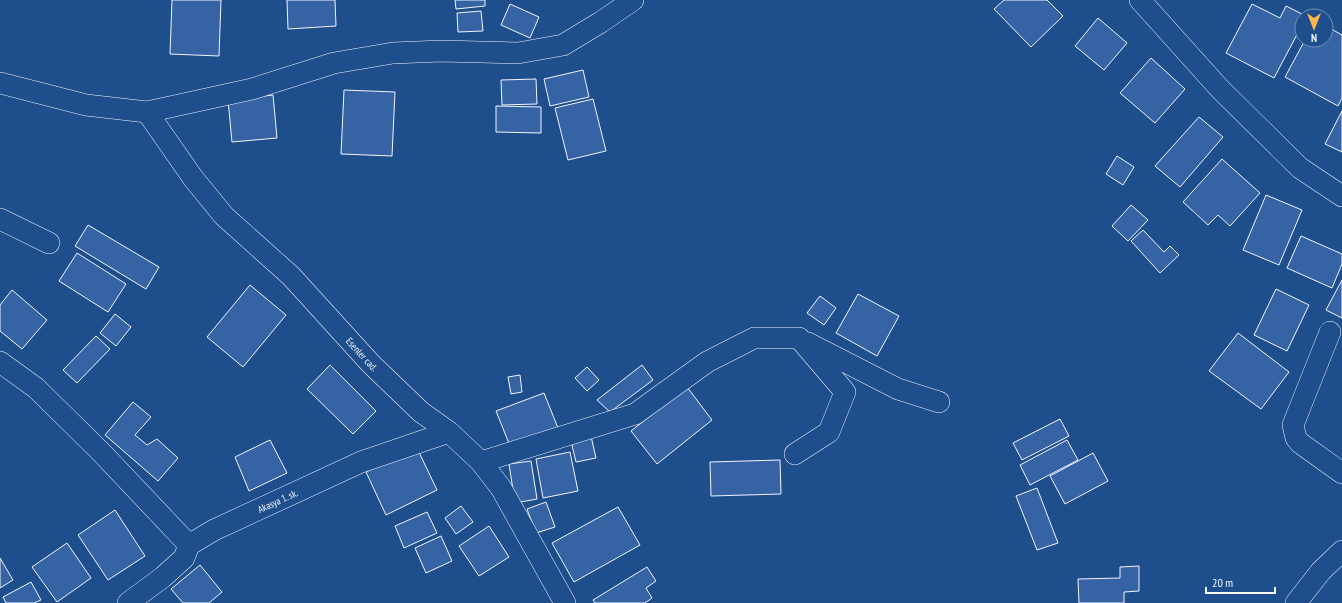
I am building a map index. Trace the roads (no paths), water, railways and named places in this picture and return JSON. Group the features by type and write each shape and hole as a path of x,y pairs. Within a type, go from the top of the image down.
{"street":[{"path":"0,83 86,105 147,112 252,89 334,63 393,53 440,51 518,53 563,45 601,22 633,0"},
{"path":"1140,0 1220,89 1300,168 1342,196"},
{"name":"Esenler cad.","path":"147,112 193,178 224,216 291,276 376,369 421,412 449,432 482,462 500,488 566,603"},
{"path":"0,219 49,243"},
{"path":"1330,332 1294,425 1296,438 1300,443 1342,473"},
{"path":"482,462 635,414 707,362 754,338 799,338 898,388 939,402"},
{"path":"795,454 829,432 845,392 799,338"},
{"path":"0,362 36,388 101,452 189,545 184,558 179,563 128,603"},
{"name":"Akasya 1. sk.","path":"189,545 214,530 361,462 449,432"},
{"path":"1296,603 1321,571 1342,551"}]}
